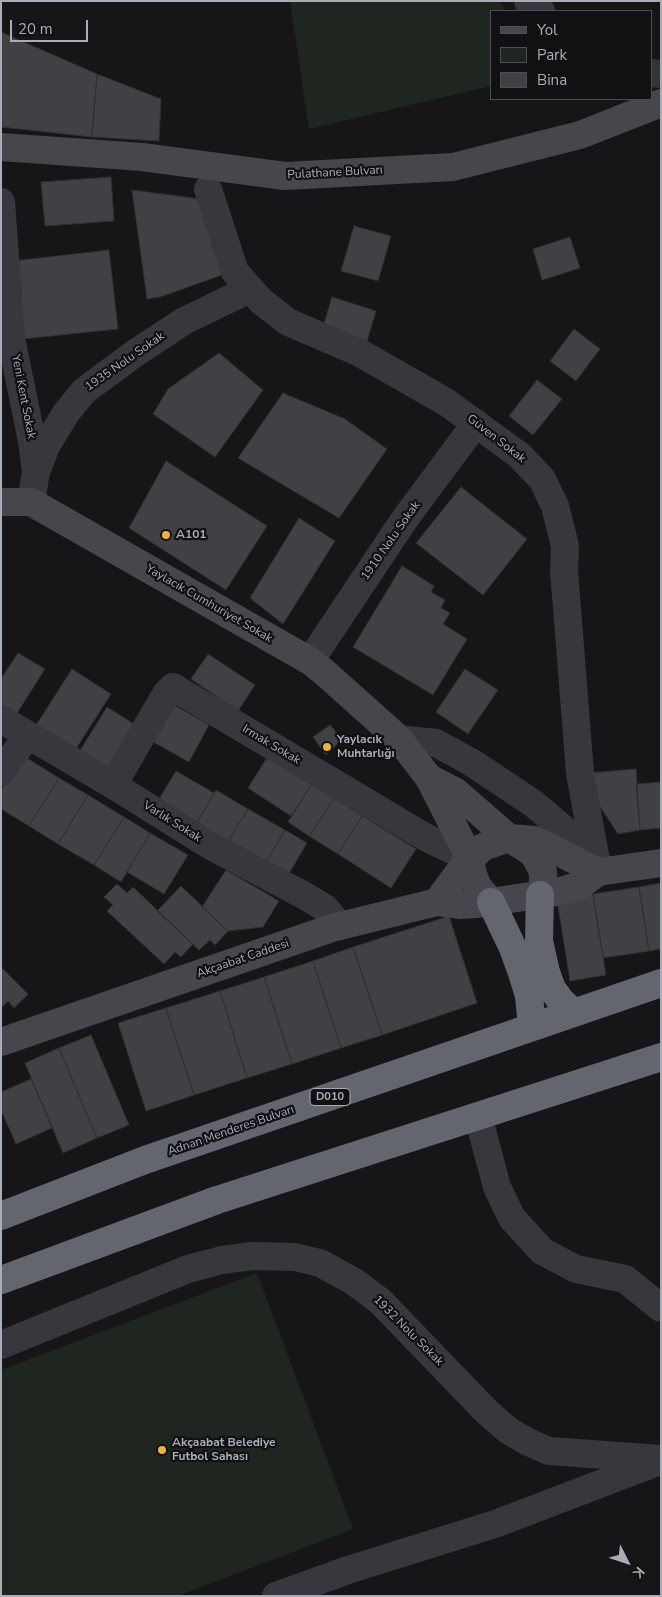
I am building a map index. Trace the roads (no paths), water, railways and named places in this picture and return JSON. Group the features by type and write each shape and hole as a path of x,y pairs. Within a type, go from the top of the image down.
{"highway":[{"path":"540,895 539,941 546,972 552,989 574,1013"},
{"path":"491,902 514,948 529,996 532,1027"},
{"name":"Adnan Menderes Bulvarı","path":"1,1216 145,1160 661,983"},
{"path":"1,1280 217,1200 661,1058"}],"street":[{"path":"528,1 541,10"},
{"name":"Pulathane Bulvarı","path":"1,147 142,157 285,176 453,167 580,135 661,103"},
{"name":"Güven Sokak","path":"208,189 235,272 261,302 288,322 360,353 446,402 519,455 542,479 555,506 564,546 564,570 580,773 598,872"},
{"name":"Yeni Kent Sokak","path":"1,202 6,338 32,441 36,472 31,502"},
{"name":"1935 Nolu Sokak","path":"36,472 46,446 66,413 84,390 184,321 250,289"},
{"name":"1910 Nolu Sokak","path":"310,661 404,520 476,423"},
{"name":"Yaylacık Cumhuriyet Sokak","path":"1,502 31,502 310,661 399,739 428,778 470,859"},
{"name":"Irmak Sokak","path":"113,786 166,694 173,687 425,837 470,859"},
{"name":"Varlık Sokak","path":"1,719 209,845 325,908 340,926"},
{"path":"1,772 28,735"},
{"path":"399,739 436,742 471,762 534,804 568,833 598,872"},
{"name":"Yaylacık Cumhuriyet Sokak","path":"428,778 456,792 509,838"},
{"path":"437,902 470,859 483,847 509,838 535,840 598,872"},
{"path":"509,838 527,849 539,864 543,872 544,883 540,895"},
{"path":"470,859 473,875 478,887 491,902"},
{"name":"Akçaabat Caddesi","path":"1,1042 340,926 437,902 459,905 540,895 581,885 598,872 661,863"},
{"path":"478,1116 497,1186 512,1218 542,1252 576,1269 625,1279 661,1308"},
{"name":"1932 Nolu Sokak","path":"1,1345 188,1269 222,1260 252,1256 295,1257 320,1263 353,1281 380,1301 487,1412 509,1431 528,1442 549,1452 661,1460"},
{"path":"276,1596 348,1570 495,1524 661,1460"}],"tunnel":[{"path":"652,73 661,74"}],"place":[{"name":"A101","path":"166,535"},
{"name":"Yaylacık Muhtarlığı","path":"327,747"},
{"name":"Akçaabat Belediye Futbol Sahası","path":"162,1450"}]}
